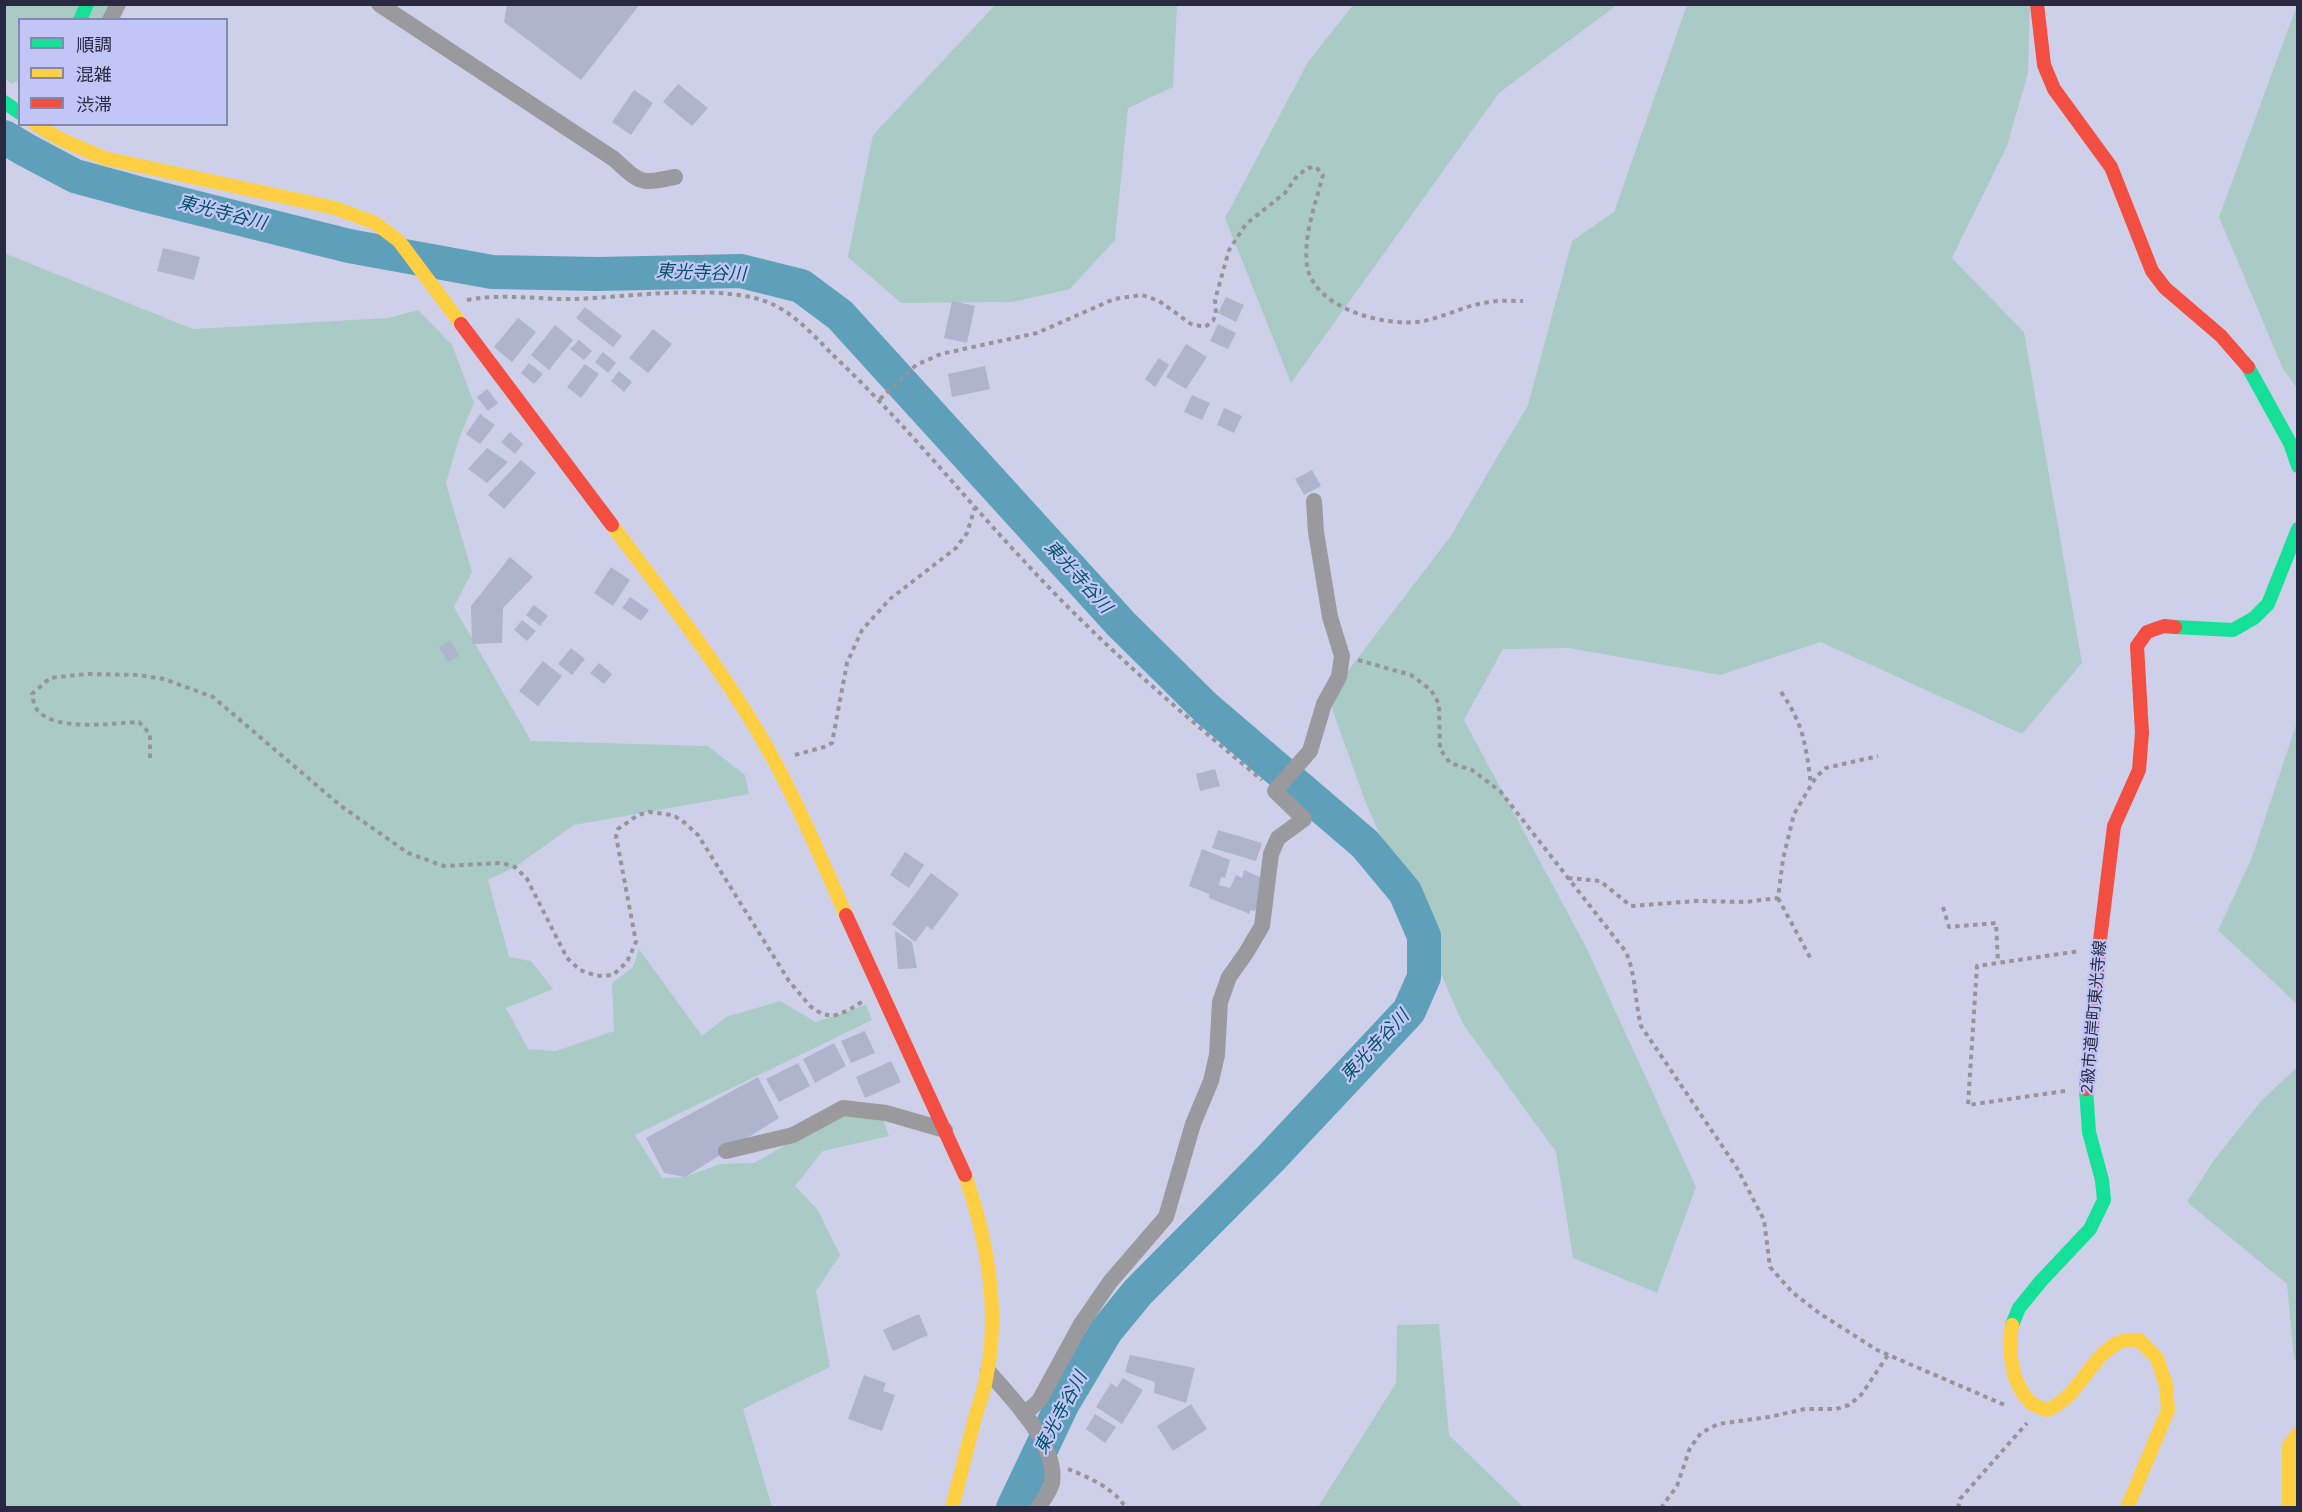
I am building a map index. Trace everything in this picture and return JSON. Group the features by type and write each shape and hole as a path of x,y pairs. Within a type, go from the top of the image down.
{"main road":[{"path":"81,18 87,4"},
{"path":"2037,4 2044,65 2055,89 2111,167 2152,271 2165,288 2221,336 2247,366 2290,444 2298,466"},
{"path":"4,102 18,112"},
{"path":"38,126 73,147 105,158 335,208 375,223 399,242 710,657 743,706 774,760 945,1130 975,1202 991,1279 993,1325 988,1371 951,1508"},
{"name":"2級市道岸町東光寺線","path":"2035,1406 2017,1384 2011,1356 2011,1328 2019,1308 2090,1229 2104,1200 2102,1180 2089,1132 2086,1088 2114,826 2139,770 2142,732 2137,646 2147,632 2164,626 2233,630 2254,618 2268,604 2298,529"},
{"path":"2035,1406 2046,1410 2060,1405 2102,1355 2121,1341 2139,1340 2157,1358 2166,1385 2168,1410 2127,1508"},
{"path":"2289,1508 2289,1446 2298,1433"}],"street":[{"path":"112,18 118,4"},
{"path":"379,4 614,159 632,176 646,182 675,177"},
{"path":"1027,1418 1039,1401 1081,1324 1110,1282 1166,1218 1193,1124 1211,1081 1217,1054 1220,1002 1229,977 1262,926 1271,854 1278,838 1304,819 1275,791 1310,751 1324,704 1339,677 1342,656 1330,617 1316,532 1314,501"},
{"path":"726,1151 793,1135 843,1108 886,1113 945,1130"},
{"path":"988,1371 1027,1418 1051,1461 1052,1484 1038,1508"}],"path":[{"path":"880,399 916,365 941,354 1037,333 1114,299 1142,295 1159,301 1191,324 1205,327 1213,321 1216,313 1215,300 1229,250 1246,224 1285,193 1297,176 1308,168 1316,167 1323,175 1306,241 1306,263 1309,277 1322,291 1342,306 1363,316 1395,322 1423,321 1489,302 1523,301"},
{"path":"446,304 490,296 574,299 698,293 740,295 773,304 795,319 880,399 1024,562 1106,645 1190,720 1275,791"},
{"path":"774,760 824,747 831,743 847,663 862,630 890,599 956,548 967,533 975,507"},
{"path":"1342,656 1411,675 1431,690 1439,704 1440,749 1450,763 1472,770 1500,791 1626,952 1631,964 1636,1007 1641,1026 1737,1168 1764,1220 1770,1267 1792,1292 1819,1313 1888,1354 2011,1408 2035,1406"},
{"path":"150,758 150,734 139,722 76,725 49,720 36,710 32,694 50,678 87,674 164,679 213,697 341,806 408,853 444,866 501,863 515,867 526,879 567,958 579,970 597,976 614,975 627,962 636,942 616,836 618,829 638,815 660,813 673,815 698,835 789,981 810,1006 822,1014 833,1016 849,1010 880,989"},
{"path":"1781,693 1797,714 1806,748 1811,785"},
{"path":"1812,961 1778,898 1783,859 1794,814 1816,777 1826,768 1878,756"},
{"path":"1568,878 1600,881 1631,906 1697,901 1745,902 1778,898"},
{"path":"1943,907 1949,927 1996,923 1998,963"},
{"path":"2086,1088 1968,1105 1977,966 2100,948"},
{"path":"1661,1508 1677,1486 1690,1448 1701,1433 1718,1424 1805,1409 1836,1409 1849,1405 1862,1395 1888,1354"},
{"path":"1958,1508 1960,1499 2035,1406"},
{"path":"1051,1461 1092,1479 1122,1501 1126,1508"}],"green space":[{"path":"4,5 112,5 105,18 18,18 18,80 11,84 5,78"},
{"path":"995,5 1177,5 1173,87 1128,108 1115,240 1070,289 1013,302 901,303 848,257 873,135"},
{"path":"1353,5 1617,5 1499,93 1291,383 1225,218 1308,62"},
{"path":"1687,5 2030,5 2028,73 2007,146 1952,258 2024,332 2082,663 2022,734 1821,642 1720,675 1569,648 1503,649 1464,720 1586,947 1696,1187 1657,1293 1573,1258 1556,1152 1463,1024 1365,801 1328,697 1450,537 1528,405 1572,241 1614,212"},
{"path":"2297,5 2297,388 2283,369 2219,217"},
{"path":"4,253 193,329 388,318 418,310 452,345 474,403 459,439 446,483 472,572 454,607 531,741 708,746 745,775 749,794 574,825 515,867 488,880 509,957 531,961 553,989 506,1008 528,1049 556,1051 614,1031 612,983 633,967 639,949 702,1036 726,1017 780,1001 816,1022 866,1005 872,1020 635,1135 662,1178 685,1177 720,1164 754,1163 842,1113 883,1119 889,1136 823,1151 795,1186 818,1210 840,1255 816,1291 830,1367 743,1409 772,1507 5,1507"},
{"path":"2297,722 2297,1004 2218,930 2251,860"},
{"path":"2297,1067 2297,1362 2294,1358 2287,1284 2187,1202 2214,1160 2261,1101"},
{"path":"1439,1324 1449,1435 1523,1507 1318,1507 1396,1383 1397,1325"}],"building":[{"path":"507,4 640,4 581,80 504,22"},
{"path":"678,84 708,108 692,126 663,102"},
{"path":"634,90 653,103 631,135 612,122"},
{"path":"163,248 200,257 194,280 157,271"},
{"path":"1226,297 1244,305 1236,322 1218,313"},
{"path":"952,301 975,306 967,343 944,338"},
{"path":"585,307 622,336 613,347 576,318"},
{"path":"518,318 536,332 512,362 494,347"},
{"path":"1218,324 1236,333 1228,349 1210,341"},
{"path":"555,325 573,340 549,370 531,355"},
{"path":"653,329 672,344 648,373 629,358"},
{"path":"579,340 592,351 584,360 570,349"},
{"path":"1186,344 1207,357 1186,389 1166,377"},
{"path":"603,352 616,363 608,373 595,362"},
{"path":"1159,358 1169,365 1155,387 1145,379"},
{"path":"529,363 543,374 534,384 521,373"},
{"path":"585,364 599,374 581,398 567,387"},
{"path":"985,366 990,389 952,397 948,374"},
{"path":"619,371 632,382 624,392 611,381"},
{"path":"487,389 498,403 488,411 477,397"},
{"path":"1192,395 1210,403 1202,420 1184,412"},
{"path":"1224,408 1242,416 1234,433 1217,425"},
{"path":"480,414 495,425 480,444 466,434"},
{"path":"510,432 523,444 515,454 501,442"},
{"path":"487,448 508,462 487,483 468,469"},
{"path":"521,460 536,473 504,509 488,495"},
{"path":"1312,470 1321,486 1304,495 1295,479"},
{"path":"510,557 533,577 503,608 502,643 472,644 471,606"},
{"path":"611,567 630,580 613,606 594,593"},
{"path":"630,597 649,610 641,621 622,608"},
{"path":"534,605 548,616 540,626 526,615"},
{"path":"522,620 536,631 527,641 514,630"},
{"path":"450,640 459,656 448,662 439,647"},
{"path":"571,648 585,659 572,675 558,664"},
{"path":"543,661 562,676 538,706 519,691"},
{"path":"599,663 612,674 604,684 590,673"},
{"path":"1215,769 1220,786 1200,791 1196,774"},
{"path":"1218,830 1262,843 1256,861 1212,848"},
{"path":"1202,849 1230,860 1225,878 1221,877 1219,885 1230,888 1236,875 1242,878 1244,870 1264,879 1255,911 1250,910 1250,914 1209,898 1209,894 1189,886"},
{"path":"905,852 924,865 909,888 890,875"},
{"path":"931,873 959,894 932,930 927,926 915,942 892,924"},
{"path":"895,931 912,942 917,968 898,969"},
{"path":"865,1031 875,1053 851,1063 841,1041"},
{"path":"834,1043 846,1066 815,1083 803,1059"},
{"path":"891,1061 901,1082 865,1098 856,1077"},
{"path":"798,1063 810,1086 779,1102 766,1079"},
{"path":"758,1077 779,1118 685,1177 664,1173 646,1138"},
{"path":"919,1314 928,1335 893,1351 883,1330"},
{"path":"1130,1355 1195,1368 1186,1403 1154,1393 1155,1382 1125,1372"},
{"path":"864,1375 886,1383 883,1391 895,1395 882,1431 848,1419"},
{"path":"1123,1378 1143,1390 1122,1424 1096,1407 1111,1383 1117,1387"},
{"path":"1191,1404 1207,1429 1173,1451 1157,1426"},
{"path":"1095,1414 1116,1427 1105,1443 1086,1429"}],"waterway":[{"name":"東光寺谷川","path":"4,137 75,176 349,246 492,272 598,274 741,271 801,286 840,315 1121,624 1206,708 1365,844 1405,892 1424,936 1424,977 1409,1011 1270,1159 1138,1292 1106,1331 1063,1403 1013,1508"}],"traffic: fast":[{"path":"81,18 87,4"},
{"path":"4,102 18,112"},
{"path":"2248,367 2290,443 2298,466"},
{"path":"2175,627 2233,630 2254,618 2268,604 2298,529"},
{"path":"2012,1325 2019,1308 2090,1229 2104,1200 2102,1180 2089,1132 2086,1089"}],"traffic: slow":[{"path":"38,126 60,139 104,158 335,208 375,223 399,241 461,324"},
{"path":"612,525 699,642 759,734 796,803 846,915"},
{"path":"952,1508 986,1379 992,1324 992,1298 985,1248 965,1175"},
{"path":"2012,1325 2010,1345 2012,1366 2019,1386 2030,1402 2047,1410 2068,1396 2101,1356 2120,1342 2139,1340 2157,1358 2166,1385 2168,1410 2127,1508"},
{"path":"2289,1508 2289,1446 2298,1433"}],"traffic: jam":[{"path":"2037,4 2044,65 2054,89 2111,167 2152,271 2165,288 2221,336 2248,367"},
{"path":"461,324 612,525"},
{"path":"2086,1089 2100,940 2114,826 2139,770 2142,733 2137,646 2147,632 2164,626 2175,627"},
{"path":"846,915 965,1175"}]}
